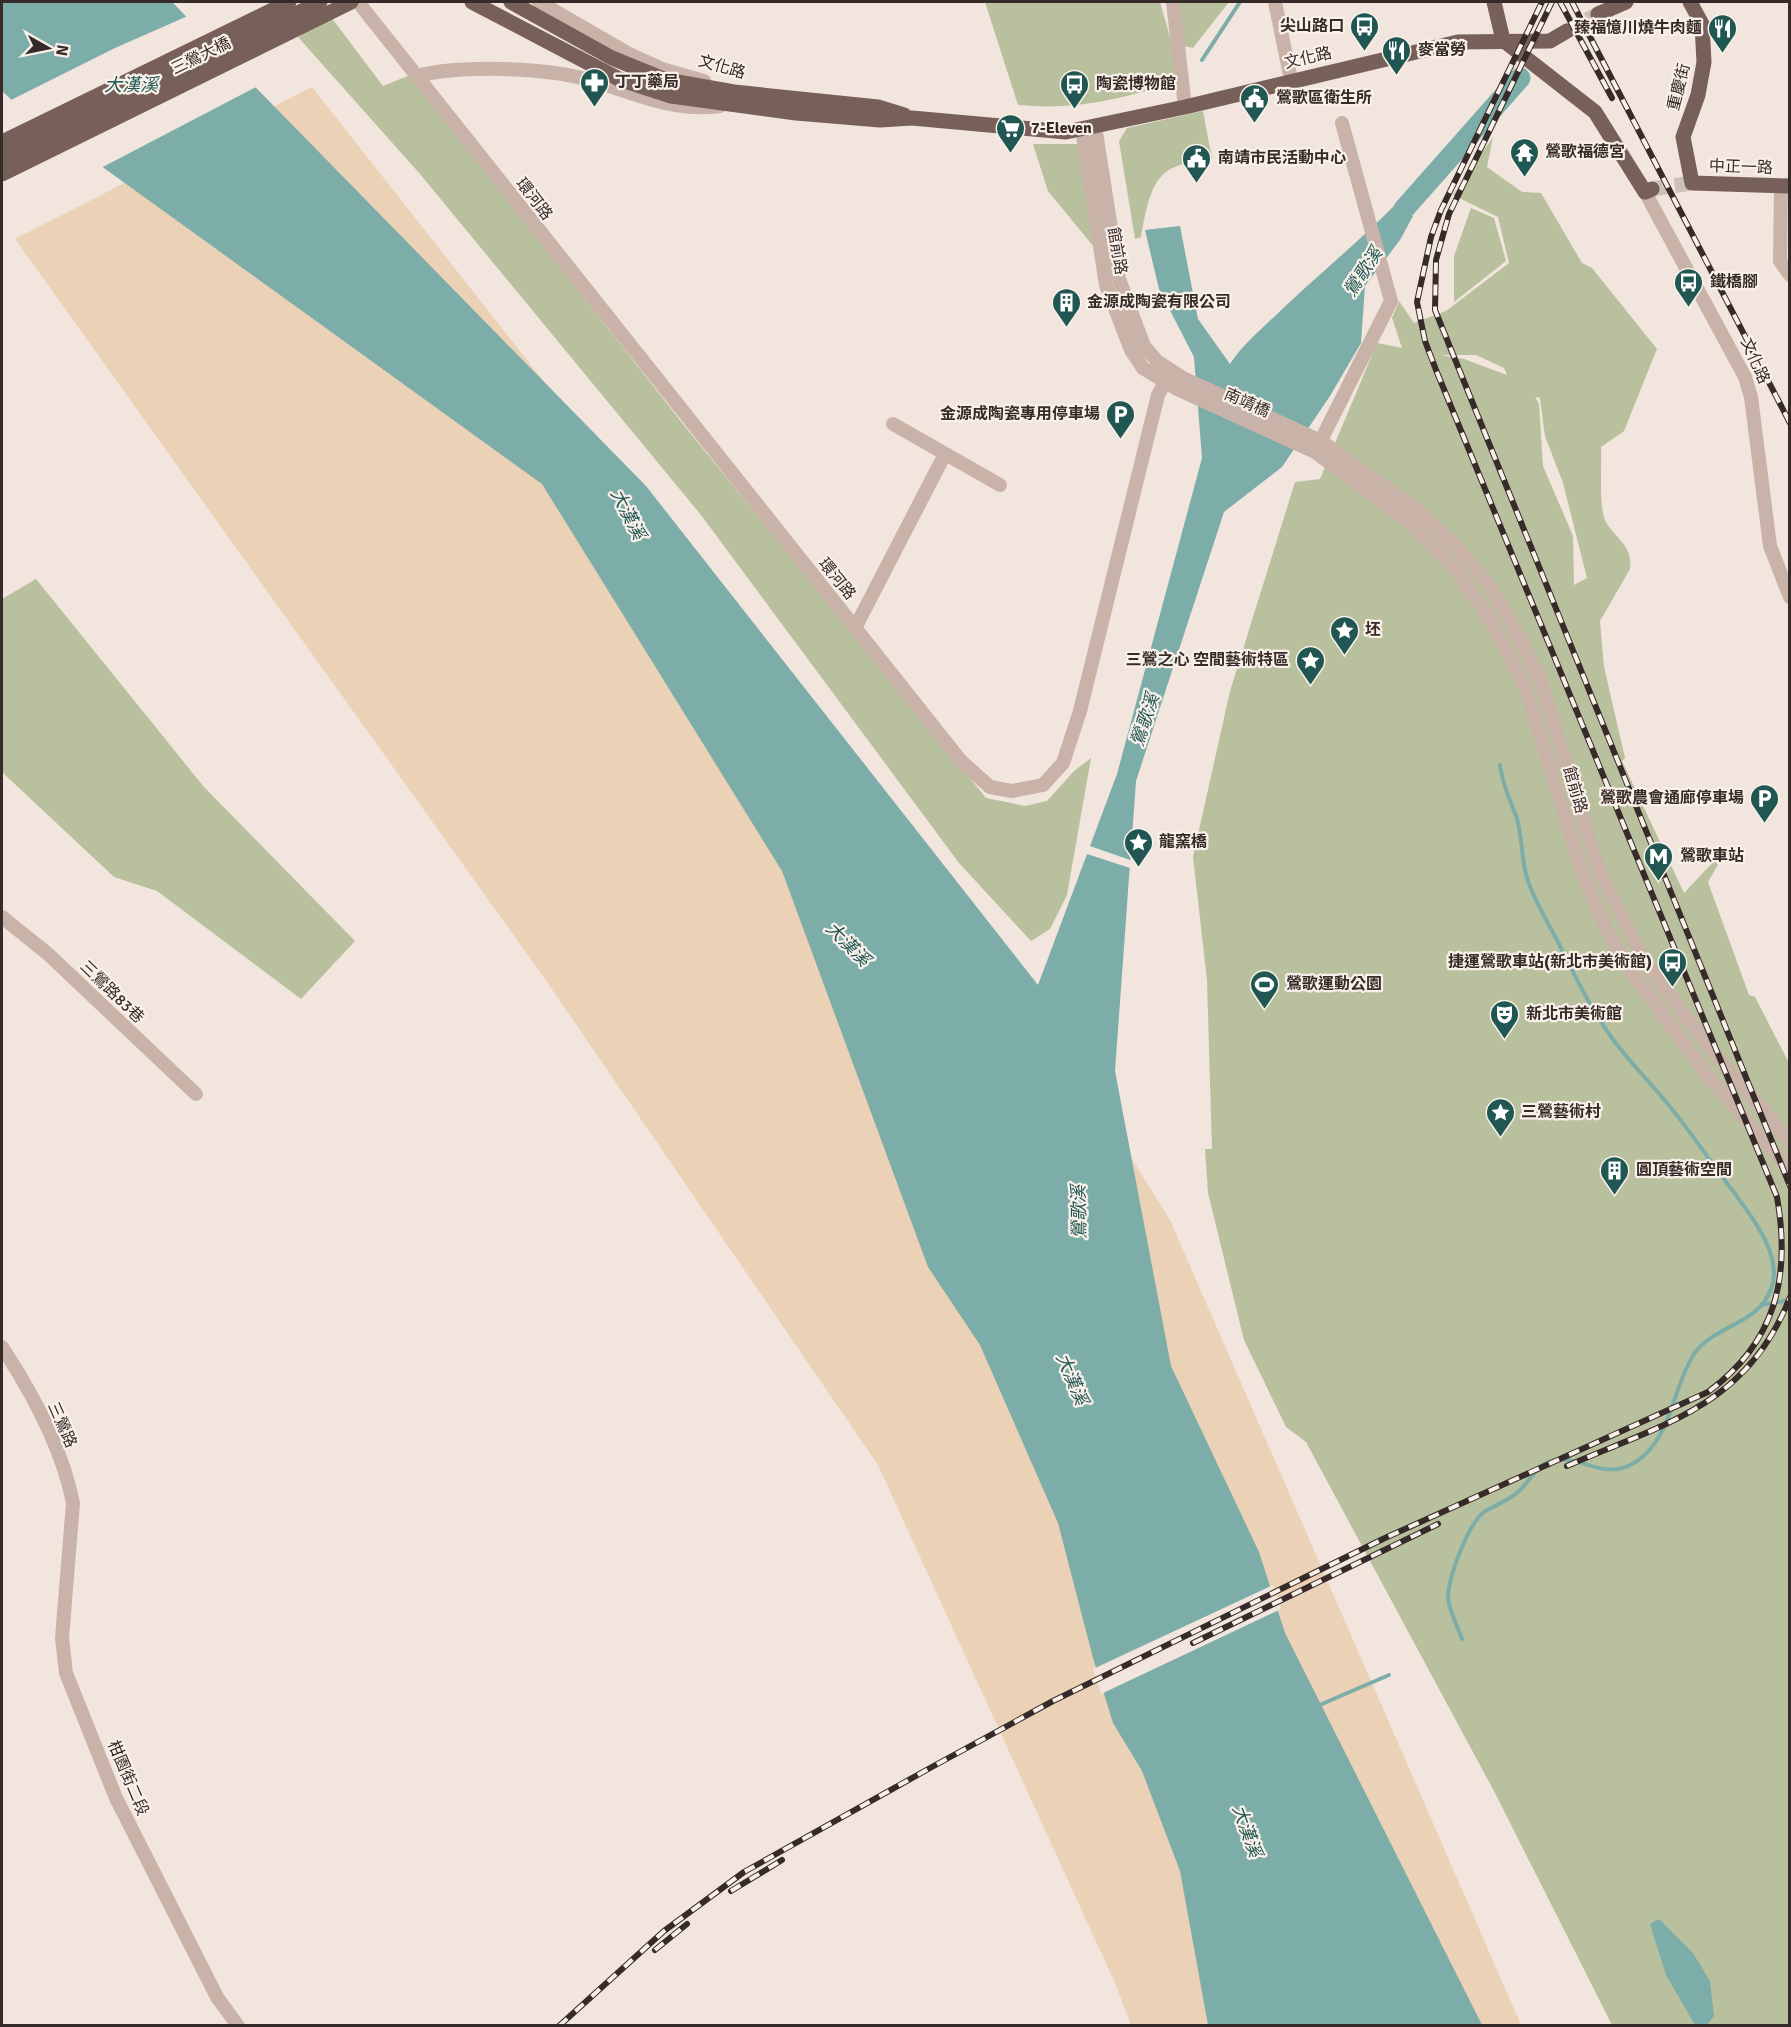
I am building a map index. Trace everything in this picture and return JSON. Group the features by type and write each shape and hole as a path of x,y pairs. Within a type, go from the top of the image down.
{"main road":[{"name":"三鶯大橋","path":"2,142 289,2"},
{"name":"三鶯大橋","path":"2,174 351,2"},
{"path":"472,2 619,79 671,96 732,98"},
{"path":"510,2 638,70 732,98"},
{"path":"1494,2 1503,40 1550,41 1567,31"},
{"path":"1598,14 1626,2"},
{"name":"重慶街","path":"1690,2 1702,24 1704,62 1698,94 1683,137 1692,183"},
{"path":"2,158 315,4"},
{"name":"文化路","path":"732,98 878,107 912,118 1066,132 1185,107 1458,42 1503,40 1595,112 1649,191"},
{"name":"中正一路","path":"1692,183 1785,186"}],"street":[{"name":"環河路","path":"357,2 961,760 990,787 1012,791 1043,785 1063,763 1080,711 1158,395 1174,380"},
{"name":"文化路","path":"538,2 631,55 732,98"},
{"path":"1173,2 1185,107"},
{"path":"1275,2 1291,80"},
{"path":"416,76 463,68 548,73 587,79 671,105 696,108 732,98"},
{"path":"1312,443 1390,301 1342,123"},
{"name":"館前路","path":"1088,127 1094,214 1110,295 1131,350 1143,368 1174,380"},
{"path":"1785,186 1780,261 1790,275"},
{"name":"文化路","path":"1649,191 1745,377 1751,397 1770,546 1790,597"},
{"name":"南靖橋","path":"1174,380 1312,443"},
{"path":"893,424 1000,485"},
{"name":"館前路","path":"1312,443 1419,512 1456,546 1488,585 1511,622 1539,676 1599,870 1644,961 1712,1051 1790,1142"},
{"name":"館前路","path":"1312,443 1436,545 1461,576 1492,623 1526,689 1583,875 1607,931 1629,969 1709,1077 1790,1170"},
{"path":"855,628 945,454"},
{"name":"三鶯路83巷","path":"2,917 48,954 196,1094"},
{"name":"三鶯路","path":"2,1347 23,1380 69,1482 73,1503 72,1523"},
{"name":"柑園街二段","path":"72,1523 62,1638 66,1673 116,1798 217,1997 238,2025"}],"green space":[{"path":"985,2 1160,2 1182,79 1142,92 1101,101 1060,106 1018,105"},
{"path":"1171,2 1229,2 1193,48 1184,46"},
{"path":"331,17 383,86 410,75 683,424 986,798 1025,806 1047,801 1074,771 1091,758 1067,895 1050,929 1031,941 959,863 701,515 420,174 298,37"},
{"path":"1203,111 1212,159 1179,165 1167,171 1160,178 1150,197 1141,237 1135,239 1119,141 1127,128"},
{"name":"三鶯藝術村","path":"1493,137 1487,167 1522,192 1541,193 1582,263 1592,268 1657,349 1624,431 1601,447 1602,510 1607,523 1625,546 1630,560 1630,569 1600,621 1604,667 1625,758 1622,761 1684,893 1717,858 1719,863 1708,882 1749,995 1755,997 1789,1063 1789,2025 1612,2025 1495,1793 1306,1442 1286,1427 1244,1340 1208,1193 1205,1149 1212,1149 1207,980 1193,857 1230,691 1295,482 1320,479 1377,343 1402,348 1392,318 1399,301 1414,323 1446,311 1509,263 1498,217 1453,195","holes":["1440,355 1476,355 1504,368 1507,375 1464,359","1535,397 1540,398 1545,436 1563,483 1587,578 1574,585 1573,536 1543,466 1539,404"]},
{"path":"1033,144 1079,144 1094,247 1048,191"},
{"path":"1471,208 1494,218 1506,261 1454,302 1454,256"},
{"path":"36,579 204,787 355,941 301,999 157,891 114,877 2,772 2,599"}],"sand":[{"path":"312,87 1042,1014 1170,1220 1521,2025 1131,2025 1115,1983 878,1465 547,982 15,239"}],"water":[{"name":"大漢溪","path":"2,2 172,2 646,486 1038,985 1117,774 1202,458 1194,357 1159,289 1145,230 1180,226 1198,319 1230,364 1256,334 1392,208 1413,216 1400,240 1365,286 1361,343 1330,396 1282,467 1224,512 1136,781 1115,1071 1171,1366 1259,1552 1285,1633 1482,2025 1208,2025 1180,1871 1142,1771 1113,1723 1093,1658 1058,1523 980,1345 928,1267 782,871 542,484 18,106 2,91"},
{"path":"1659,1919 1693,1953 1710,1981 1714,2016 1707,2025 1695,2025 1666,1975 1650,1924"}],"pier":[{"path":"190,15 260,85 99,169 9,101 115,48"},
{"path":"1087,845 1133,861 1133,869 1084,853"},
{"path":"1273,1585 1281,1609 1101,1694 1093,1669"}],"waterway":[{"path":"1202,60 1240,2"},
{"name":"鶯歌溪","path":"1387,235 1404,209 1520,78"},
{"path":"1462,1639 1448,1601 1449,1587 1460,1551 1478,1518 1484,1512 1514,1495 1541,1466 1551,1461 1572,1461 1611,1470 1634,1463 1647,1453 1664,1427 1694,1354 1703,1344 1756,1310 1765,1301 1774,1276 1773,1263 1764,1237 1748,1212 1679,1118 1612,1038 1582,990 1528,881 1519,827 1500,765"},
{"path":"1762,1305 1790,1300"},
{"path":"1315,1707 1389,1675"}],"tunnel":[{"path":"1567,31 1598,14"},
{"path":"1652,189 1692,183"}],"railway":[{"path":"559,2026 664,1931 744,1872 1053,1701 1385,1538 1708,1392 1731,1373 1749,1352 1763,1329 1773,1306 1782,1254 1777,1197 1436,370 1425,341 1417,302 1431,237 1441,210 1542,2"},
{"path":"1552,2 1449,214 1436,260 1435,310 1790,1186"},
{"path":"1560,2 1612,98"},
{"path":"1572,2 1790,423"},
{"path":"1567,1466 1669,1423 1699,1407 1726,1387 1751,1363 1772,1334 1790,1297"},
{"path":"1193,1643 1438,1524"},
{"path":"731,1891 782,1860"},
{"path":"655,1950 687,1924"}],"place":[{"name":"尖山路口","path":"1365,52"},
{"name":"臻福憶川燒牛肉麵","path":"1723,54"},
{"name":"麥當勞","path":"1397,76"},
{"name":"丁丁藥局","path":"594,108"},
{"name":"陶瓷博物館","path":"1075,110"},
{"name":"鶯歌區衛生所","path":"1255,124"},
{"name":"7-Eleven","path":"1010,154"},
{"name":"鶯歌福德宮","path":"1524,178"},
{"name":"南靖市民活動中心","path":"1197,184"},
{"name":"鐵橋腳","path":"1689,308"},
{"name":"金源成陶瓷有限公司","path":"1066,328"},
{"name":"金源成陶瓷專用停車場","path":"1121,440"},
{"name":"坯","path":"1344,656"},
{"name":"三鶯之心 空間藝術特區","path":"1310,686"},
{"name":"鶯歌農會通廊停車場","path":"1765,824"},
{"name":"龍窯橋","path":"1138,868"},
{"name":"鶯歌車站","path":"1659,882"},
{"name":"捷運鶯歌車站(新北市美術館)","path":"1673,988"},
{"name":"鶯歌運動公園","path":"1265,1010"},
{"name":"新北市美術館","path":"1505,1040"},
{"name":"三鶯藝術村","path":"1500,1138"},
{"name":"圓頂藝術空間","path":"1615,1196"}]}
